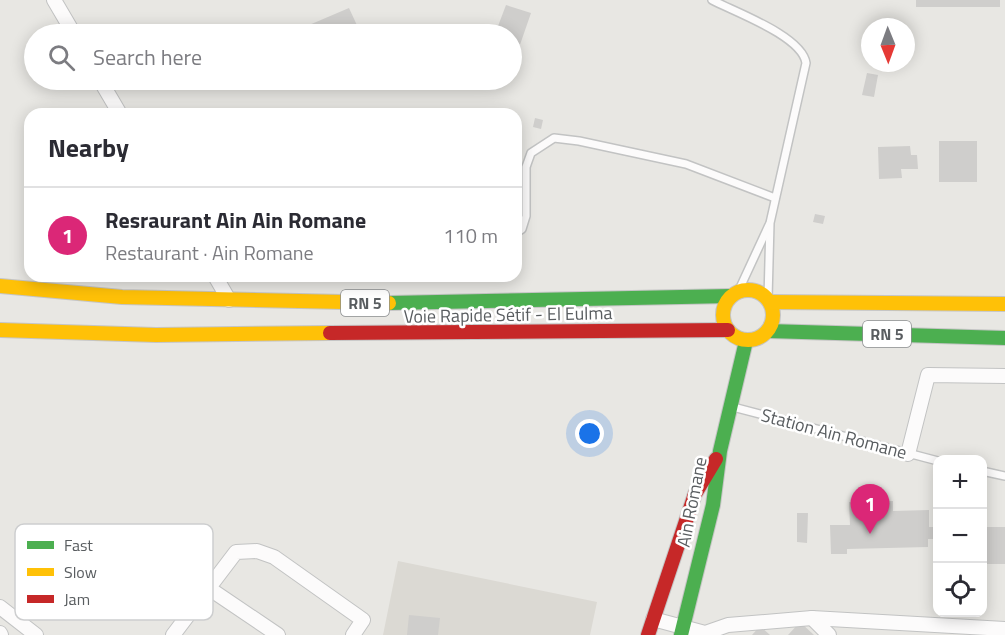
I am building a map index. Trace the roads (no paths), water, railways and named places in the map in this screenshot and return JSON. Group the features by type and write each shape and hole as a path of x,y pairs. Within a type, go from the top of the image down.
{"main road":[{"name":"Voie Rapide Sétif - El Eulma","path":"0,286 122,297 372,303 734,294"},
{"path":"748,290 759,292 769,300 774,314 768,331 754,340 746,341 733,336 722,317 734,294 748,290"},
{"name":"RN 5","path":"769,300 1005,304"},
{"name":"Voie Rapide Sétif - El Eulma","path":"0,330 249,336 728,330"},
{"name":"RN 5","path":"768,331 1005,338"},
{"path":"720,451 746,341"},
{"name":"Ain Romane","path":"648,635 695,494 720,451"},
{"name":"Ain Romane","path":"682,632 712,505 720,451"}],"street":[{"path":"54,0 68,24"},
{"path":"106,90 116,108"},
{"path":"218,282 229,300"},
{"path":"908,454 928,375 1005,376"},
{"path":"213,580 236,552 256,550 274,557 363,620 353,635"},
{"path":"213,591 278,635"},
{"path":"0,607 15,619"},
{"path":"653,619 682,632 706,634 728,625 812,618 957,630 1005,628"},
{"path":"812,618 829,635"},
{"path":"17,620 36,635"},
{"path":"173,635 184,620"}],"lane":[{"path":"712,0 784,36 799,47 805,55 806,63 770,223 769,300"},
{"path":"522,229 526,216 526,167 531,153 554,138 579,141 686,164 775,198"},
{"path":"734,294 770,223"},
{"name":"Station Ain Romane","path":"730,406 933,460"},
{"path":"987,472 1005,476"}],"place":[{"name":"Resraurant Ain Ain Romane","path":"870,534"}]}
